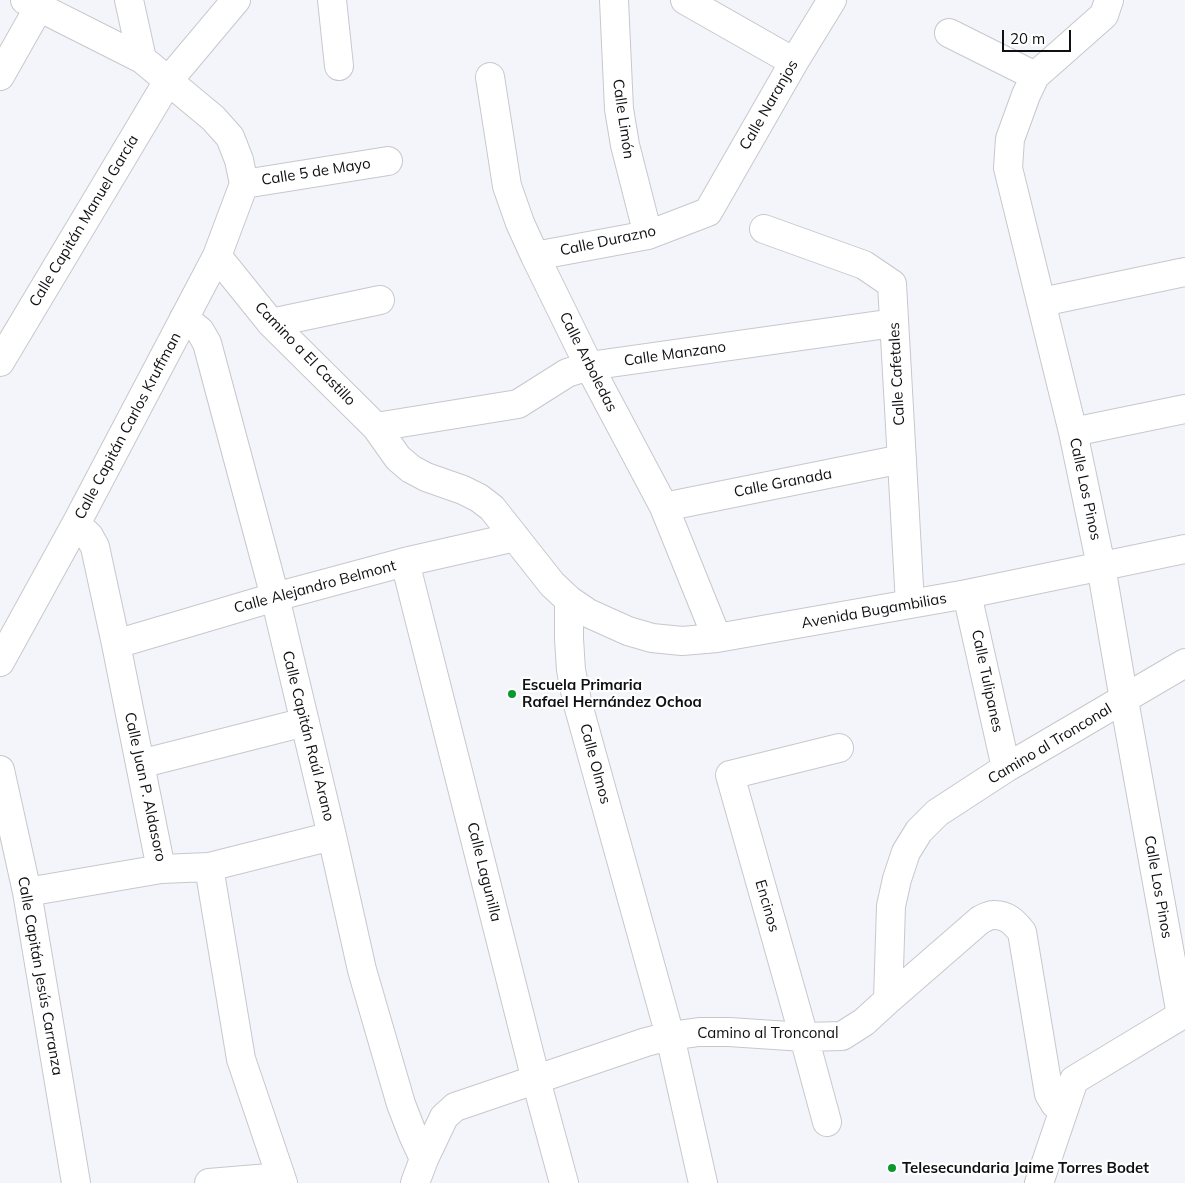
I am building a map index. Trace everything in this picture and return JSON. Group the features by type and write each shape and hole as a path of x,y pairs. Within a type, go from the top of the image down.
{"street":[{"path":"129,0 142,59"},
{"name":"Calle Capitán Manuel García","path":"0,362 168,81 236,0"},
{"path":"332,0 339,66"},
{"name":"Calle Limón","path":"614,0 619,109 625,145 648,235"},
{"path":"685,0 794,62"},
{"name":"Calle Naranjos","path":"708,212 832,0"},
{"name":"Calle Los Pinos","path":"1108,0 1104,15 1035,76 1010,139 1008,168 1073,432 1101,566 1124,700 1183,1014"},
{"path":"3,67 32,3 142,59 213,118 230,137 240,160 244,184"},
{"path":"949,34 1035,76"},
{"name":"Calle Arboledas","path":"490,77 507,186 520,223 590,366 664,507 717,638"},
{"name":"Calle 5 de Mayo","path":"244,184 388,161"},
{"name":"Calle Capitán Carlos Kruffman","path":"0,662 76,524 217,256 244,184"},
{"name":"Calle Durazno","path":"535,256 648,235 708,212"},
{"name":"Calle Cafetales","path":"764,229 864,265 892,284 910,604"},
{"name":"Camino a El Castillo","path":"217,256 271,323 376,427"},
{"path":"1042,302 1185,272"},
{"path":"271,323 380,300"},
{"name":"Calle Capitán Raúl Arano","path":"184,318 200,331 206,343 275,597 362,970 401,1104 413,1136 419,1171"},
{"name":"Calle Manzano","path":"376,427 518,404 567,373 590,366 894,323"},
{"path":"1073,432 1185,409"},
{"path":"376,427 398,458 411,469 426,477 463,490 492,508 552,584 569,600"},
{"name":"Calle Granada","path":"664,507 902,459"},
{"name":"Calle Juan P. Aldasoro","path":"76,524 89,536 95,547 162,869 208,867 332,836"},
{"name":"Calle Alejandro Belmont","path":"116,644 275,597 405,562 516,536"},
{"name":"Avenida Bugambilias","path":"569,600 588,613 628,630 652,638 682,641 717,638 968,594 1185,549"},
{"name":"Calle Lagunilla","path":"405,562 536,1080 564,1183"},
{"name":"Calle Tulipanes","path":"968,594 1006,768"},
{"name":"Calle Olmos","path":"569,600 571,670 577,701 670,1036 703,1183"},
{"name":"Camino al Tronconal","path":"419,1171 444,1118 455,1107 646,1042 699,1032 804,1037 842,1036 864,1022 888,1000 891,906 906,852 919,831 937,813 1006,768 1185,663"},
{"path":"140,764 305,722"},
{"name":"Encinos","path":"827,1122 730,775 839,748"},
{"name":"Calle Capitán Jesús Carranza","path":"0,770 27,892 76,1183"},
{"path":"208,867 240,1059 282,1180 209,1183"},
{"path":"27,892 162,869"},
{"path":"888,1000 980,920 992,915 1006,917 1014,922 1022,932 1049,1094 1054,1104 1063,1112"},
{"path":"1039,1183 1074,1080 1183,1014"}],"place":[{"name":"Escuela Primaria Rafael Hernández Ochoa","path":"512,694"},
{"name":"Telesecundaria Jaime Torres Bodet","path":"892,1168"}]}
